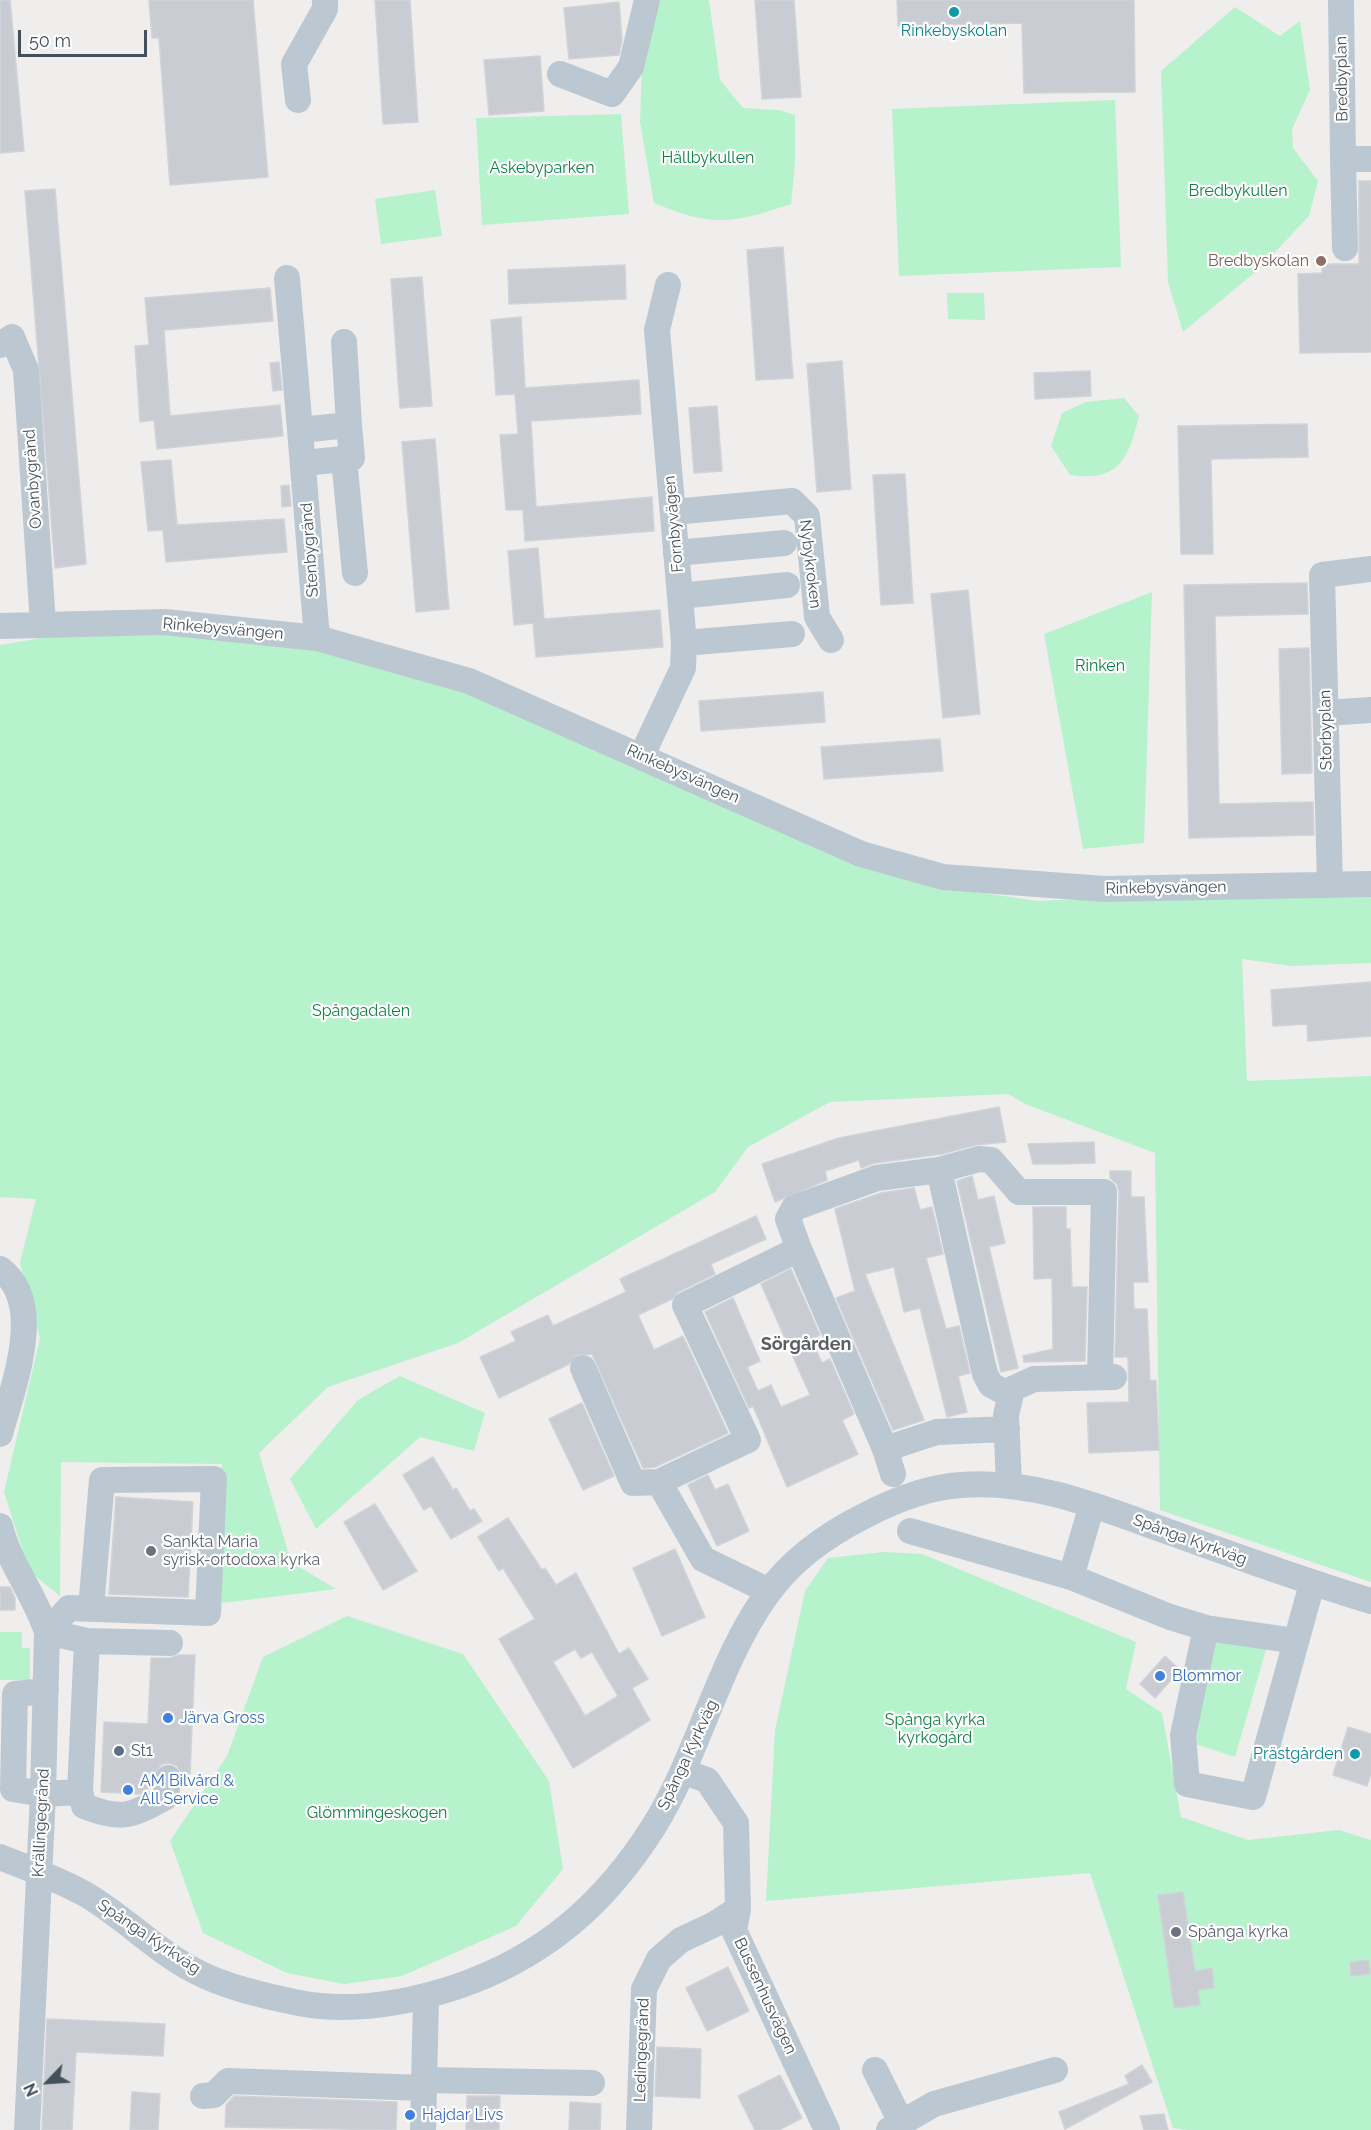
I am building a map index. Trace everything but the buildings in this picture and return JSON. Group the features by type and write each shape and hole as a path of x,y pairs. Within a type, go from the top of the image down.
{"street":[{"path":"298,99 294,64 325,9 325,0"},
{"path":"560,74 612,94 631,67 647,0"},
{"name":"Bredbyplan","path":"1341,0 1344,248"},
{"path":"1343,159 1371,159"},
{"name":"Stenbygränd","path":"287,278 317,638"},
{"name":"Fornbyvägen","path":"642,755 683,668 684,643 657,330 668,285"},
{"name":"Ovanbygränd","path":"6,341 26,370 43,624"},
{"path":"304,463 352,458 344,342"},
{"path":"300,430 349,425"},
{"path":"344,459 355,573"},
{"name":"Nybykroken","path":"673,512 792,501 807,516 817,617 831,640"},
{"path":"676,553 784,543"},
{"name":"Storbyplan","path":"1330,885 1322,575 1371,569"},
{"path":"680,596 787,585"},
{"name":"Rinkebysvängen","path":"0,626 165,622 317,638 469,681 642,755 861,854 944,877 1104,889 1371,884"},
{"path":"684,643 792,634"},
{"path":"1326,713 1371,710"},
{"path":"893,1474 885,1449 799,1249 788,1218 794,1208 877,1178 939,1170 979,1159 992,1160 1019,1192 1104,1192 1107,1377 1034,1379 1012,1389 1006,1414 1009,1484"},
{"path":"939,1170 985,1374 991,1385 1010,1395"},
{"path":"583,1368 633,1483 659,1482 748,1440 685,1305 799,1249"},
{"path":"0,1269 9,1276 21,1302 26,1331 0,1434"},
{"path":"885,1449 937,1432 1007,1429"},
{"path":"43,1620 69,1608 208,1613 214,1479 102,1480 91,1608"},
{"path":"659,1482 703,1559 769,1591"},
{"name":"Spånga Kyrkväg","path":"0,1857 86,1895 148,1941 197,1972 252,1991 303,2004 365,2006 426,1996 480,1979 551,1942 591,1908 653,1828 684,1772 742,1636 769,1591 796,1561 833,1531 876,1509 915,1494 958,1485 1009,1484 1039,1489 1092,1505 1312,1584 1371,1601"},
{"path":"1071,1577 1092,1505"},
{"path":"0,1526 18,1572 43,1620 87,1641 170,1644"},
{"path":"910,1531 1071,1577 1170,1617 1206,1628 1296,1641"},
{"path":"1206,1628 1182,1735 1187,1784 1253,1797 1312,1584"},
{"name":"Krällingegränd","path":"27,2130 43,1794 46,1691 43,1620"},
{"path":"87,1641 80,1792 84,1806 110,1816 138,1812 166,1797 168,1778"},
{"name":"Bussenhusvägen","path":"684,1772 707,1780 736,1823 738,1910 734,1930 827,2130"},
{"path":"43,1794 80,1792"},
{"name":"Spånga Kyrkväg","path":"0,1866 38,1872"},
{"name":"Ledingegränd","path":"639,2130 644,1989 658,1959 674,1947 738,1910"},
{"path":"423,2130 426,1996"},
{"path":"875,2070 895,2126 934,2104 1055,2070"},
{"path":"203,2096 214,2095 228,2082 592,2083"}],"green space":[{"name":"Hällbykullen","path":"659,0 709,0 720,80 743,108 779,110 795,115 795,162 791,204 753,216 722,220 691,216 654,203 640,122 642,65"},
{"name":"Bredbykullen","path":"1235,7 1280,36 1300,21 1310,90 1292,129 1293,148 1318,181 1309,216 1259,269 1183,332 1168,282 1161,71"},
{"path":"1115,100 1121,267 899,276 892,109"},
{"name":"Askebyparken","path":"621,114 629,214 482,225 476,118"},
{"path":"435,190 442,236 381,244 375,199"},
{"path":"947,293 984,293 985,320 948,319"},
{"path":"1124,398 1139,416 1130,445 1119,465 1100,475 1070,475 1051,446 1062,413 1086,402"},
{"name":"Rinken","path":"1152,592 1144,843 1083,849 1044,634"},
{"name":"Spångadalen","path":"178,635 309,648 471,693 942,887 1038,901 1166,895 1371,894 1371,963 1291,966 1242,959 1247,1081 1371,1076 1371,1582 1160,1510 1155,1153 1025,1104 1008,1094 830,1102 748,1147 715,1192 458,1343 328,1387 259,1453 291,1562 336,1589 222,1603 222,1464 61,1462 60,1596 29,1571 4,1492 40,1338 20,1263 36,1199 0,1197 0,645 52,636"},
{"path":"400,1376 485,1413 474,1451 420,1437 316,1529 290,1479 358,1400"},
{"name":"Spånga kyrka kyrkogård","path":"884,1552 922,1554 1136,1642 1126,1689 1162,1713 1181,1817 1248,1840 1339,1830 1371,1840 1371,2130 1186,2130 1173,2128 1090,1873 766,1901 775,1730 805,1591 828,1558"},
{"name":"Glömmingeskogen","path":"347,1616 463,1654 549,1781 563,1869 516,1926 402,1976 344,1984 287,1973 203,1933 170,1841 227,1756 263,1657"},
{"path":"0,1632 22,1632 22,1648 30,1648 30,1680 0,1680"},
{"path":"1211,1638 1268,1643 1235,1757 1192,1743"}],"place":[{"name":"Rinkebyskolan","path":"954,12"},
{"name":"Bredbyskolan","path":"1321,261"},
{"name":"Sankta Maria syrisk-ortodoxa kyrka","path":"151,1551"},
{"name":"Blommor","path":"1160,1676"},
{"name":"Järva Gross","path":"168,1718"},
{"name":"St1","path":"119,1751"},
{"name":"Prästgården","path":"1355,1754"},
{"name":"AM Bilvård & All Service","path":"128,1790"},
{"name":"Spånga kyrka","path":"1176,1932"},
{"name":"Hajdar Livs","path":"410,2115"}],"district":[{"name":"Sörgården","path":"806,1345"}]}
